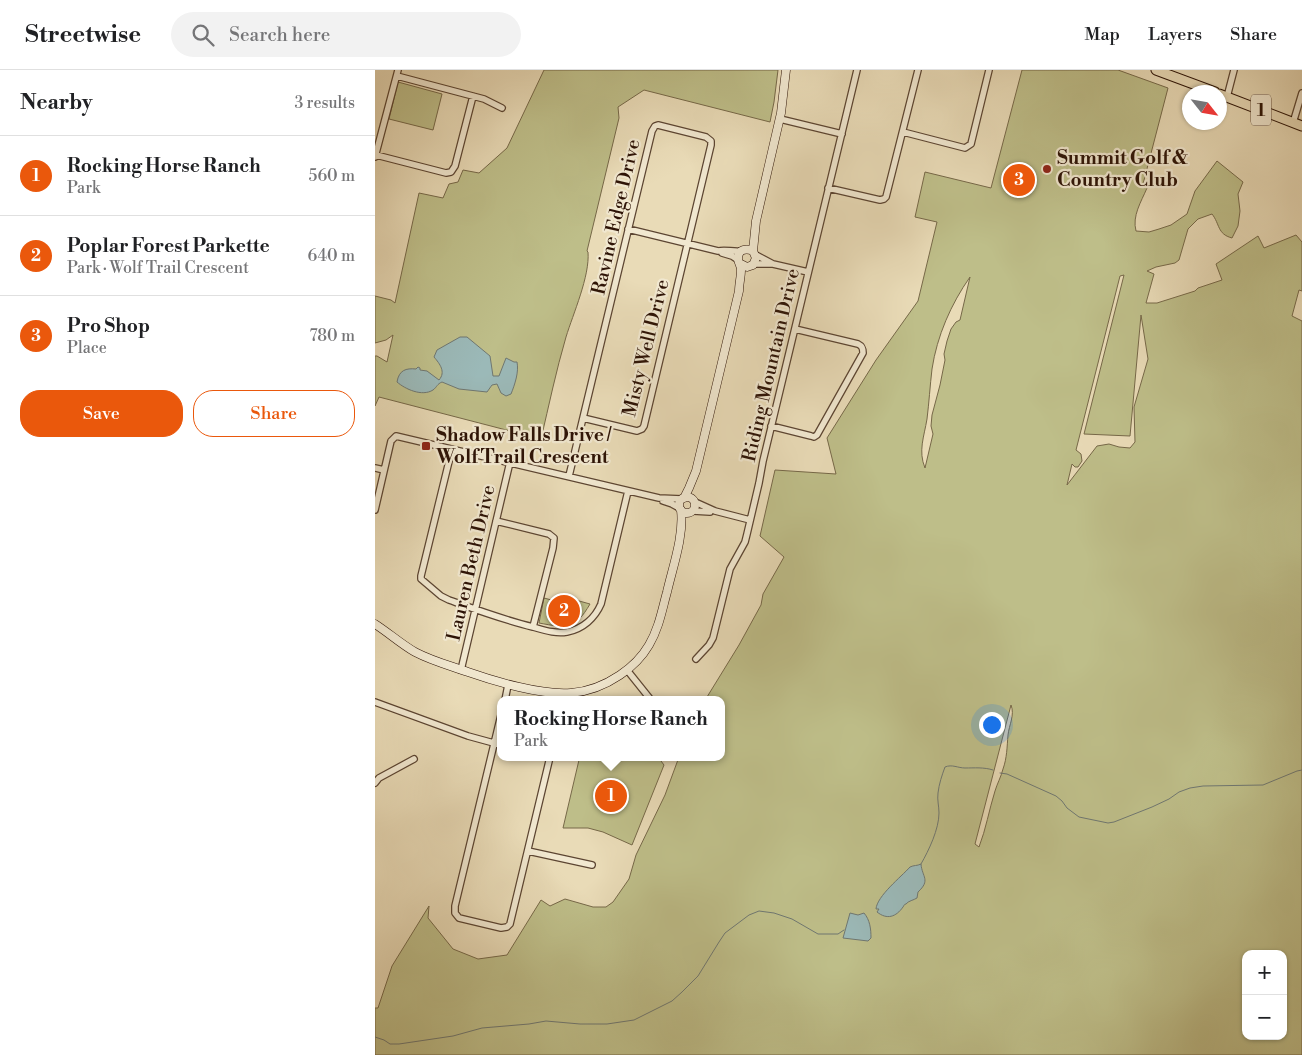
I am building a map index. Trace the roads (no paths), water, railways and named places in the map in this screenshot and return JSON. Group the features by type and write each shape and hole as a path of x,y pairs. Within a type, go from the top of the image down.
{"main road":[{"path":"1156,70 1196,85"},
{"name":"1","path":"1227,97 1298,124"}],"street":[{"path":"748,252 780,119 786,70"},
{"name":"Riding Mountain Drive","path":"696,659 713,638 730,569 745,542 857,70"},
{"path":"829,188 876,200 884,200 888,193 917,70"},
{"path":"903,132 965,148 971,144 989,70"},
{"path":"1227,87 1234,70"},
{"path":"473,96 455,166 451,172 446,173 375,156 397,73 484,99 503,108"},
{"path":"1298,124 1302,92"},
{"path":"780,119 842,134"},
{"name":"Ravine Edge Drive","path":"569,476 652,131 655,126 706,137 711,141 687,243"},
{"path":"628,229 718,251 748,252 773,264 808,272"},
{"name":"Misty Well Drive","path":"583,418 637,431 642,430 687,243"},
{"path":"718,251 745,266 773,264"},
{"path":"739,292 741,270 738,256 748,252"},
{"path":"679,538 695,507 693,494 696,471 739,292 747,271 756,260 748,252"},
{"path":"771,426 814,437 817,435 863,353 863,349 858,344 795,329"},
{"path":"375,510 391,441 396,436 659,498 690,498 715,512"},
{"path":"452,448 421,576 423,582 441,596 475,610 552,632 569,632 582,626 596,614 601,604 628,491"},
{"name":"Lauren Beth Drive","path":"461,670 511,462"},
{"path":"375,468 384,470"},
{"path":"375,624 416,652 486,679 547,693 571,694 601,686 627,670 645,651 657,630 679,538 682,520 679,504 689,488 696,471"},
{"path":"659,498 685,513 715,512 750,520"},
{"path":"496,521 549,534 554,538 533,627"},
{"path":"627,670 648,696"},
{"path":"506,696 508,685"},
{"path":"375,702 475,739 497,744"},
{"path":"497,748 455,906 455,913 459,918 501,928 507,927 510,924 549,761"},
{"path":"375,783 379,778 414,759"},
{"path":"528,851 592,865"}],"water":[{"path":"460,337 467,337 490,356 493,376 499,376 506,358 517,362 517,374 511,394 506,396 501,393 497,384 492,385 487,392 459,389 442,382 433,390 424,393 404,387 397,382 401,372 418,367 439,380 442,371 434,357 437,350"},
{"path":"921,864 925,881 918,892 917,898 905,904 894,915 888,917 877,912 879,909 876,909 877,904 880,898 890,887 910,867"},
{"path":"850,913 858,915 864,913 866,916 871,931 871,938 868,941 843,938"}],"waterway":[{"path":"921,864 937,826 939,813 938,793 945,767 993,770"},
{"path":"1000,773 1007,774 1056,796 1079,817 1108,823 1152,807 1190,788 1263,785 1302,770"},
{"path":"375,1037 390,1044 399,1044 453,1036 482,1028 546,1021 607,1024 634,1020 672,1001 682,992 698,976 725,933 749,915 759,911 774,913 792,919 818,934 838,934 844,930"}],"place":[{"name":"Summit Golf & Country Club","path":"1047,169"},
{"name":"Pro Shop","path":"1019,180"},
{"name":"Shadow Falls Drive / Wolf Trail Crescent","path":"426,446"},
{"name":"Poplar Forest Parkette","path":"564,611"},
{"name":"Rocking Horse Ranch","path":"611,796"}]}
